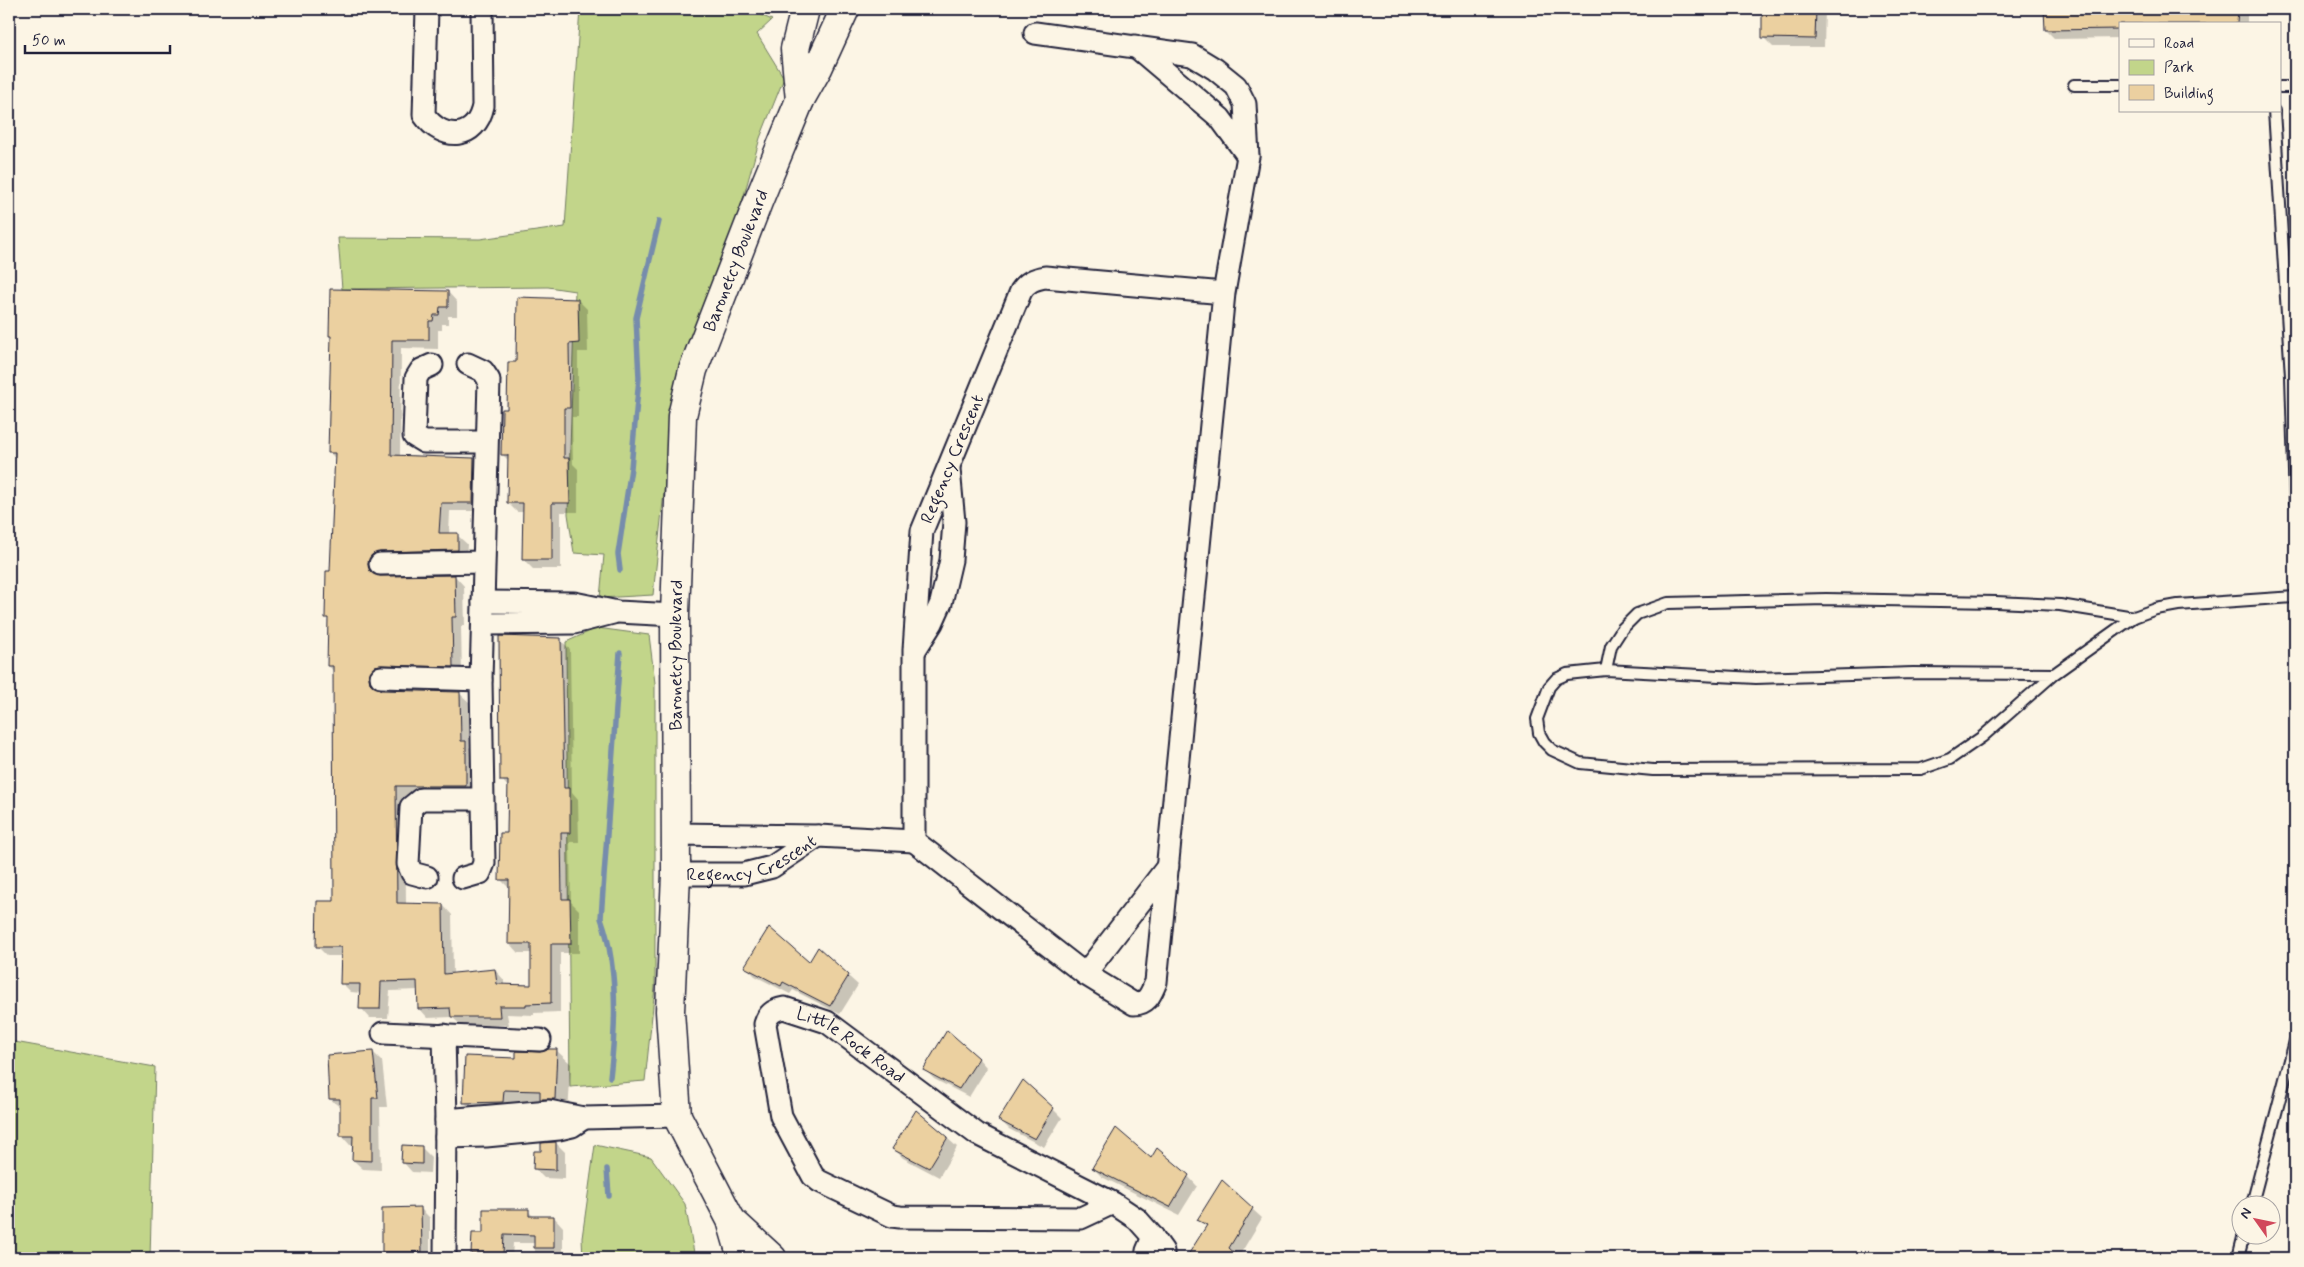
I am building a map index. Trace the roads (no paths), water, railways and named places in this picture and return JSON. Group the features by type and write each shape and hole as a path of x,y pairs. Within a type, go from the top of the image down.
{"street":[{"path":"427,9 424,115 431,125 444,133 462,133 475,126 481,117 483,106 482,9"},
{"name":"Baronetcy Boulevard","path":"800,100 795,49 805,9"},
{"name":"Baronetcy Boulevard","path":"797,68 806,49 819,9"},
{"name":"Baronetcy Boulevard","path":"742,1258 731,1220 677,1116 670,1011 676,874 675,615 682,416 693,370 800,100 818,68 844,9"},
{"path":"914,841 1085,974 1134,1004 1140,1004 1149,997 1156,982 1224,293 1248,156 1244,104 1236,86 1215,69 1192,55 1034,33"},
{"path":"1135,46 1220,118 1248,156"},
{"name":"Regency Crescent","path":"676,874 744,874 772,867 818,836 914,841 914,650 922,531 1021,291 1032,280 1045,277 1224,293"},
{"path":"463,878 480,873 483,868 481,680 489,380 483,371 468,364"},
{"path":"432,365 420,370 416,378 414,436 424,442 486,442"},
{"path":"914,650 932,623 941,603 951,560 954,522 949,466"},
{"path":"380,564 483,562"},
{"path":"483,602 574,603 618,612 675,615"},
{"path":"483,624 574,624 618,612"},
{"path":"380,677 481,680"},
{"path":"427,877 412,873 408,864 411,807 421,799 482,800"},
{"path":"675,840 745,848 776,846 796,835 818,836"},
{"path":"1085,974 1168,866"},
{"name":"Little Rock Road","path":"1112,1203 1081,1218 900,1217 892,1216 819,1181 813,1176 781,1116 765,1024 767,1018 777,1009 784,1008 827,1022 977,1134 1112,1203 1137,1219 1163,1251 1163,1258"},
{"path":"383,1033 540,1040"},
{"path":"444,1035 446,1128 445,1258"},
{"path":"446,1128 486,1136 558,1129 572,1126 584,1118 677,1116"},
{"name":"Baronetcy Boulevard","path":"731,1220 772,1258"},
{"path":"1146,1258 1153,1237"}],"lane":[{"path":"2074,85 2119,85"},
{"path":"2282,87 2295,86"},
{"path":"2274,112 2293,376 2295,503"},
{"path":"2054,674 1913,673 1756,678 1606,670 1566,674 1556,679 1548,687 1537,719 1539,733 1544,742 1552,750 1569,760 1580,763 1653,770 1921,768 1950,758 1982,737 2054,674 2134,617 2156,609 2178,605 2295,597"},
{"path":"1606,670 1611,646 1622,629 1637,614 1668,603 1826,599 1996,602 2060,605 2134,617"},
{"path":"2255,1194 2295,1041"},
{"path":"2238,1258 2242,1244"}],"waterway":[{"path":"620,570 618,554 631,468 639,378 636,318 659,221"},
{"path":"610,1077 614,1038 613,976 607,936 601,918 620,653"},
{"path":"607,1169 609,1196"}]}
